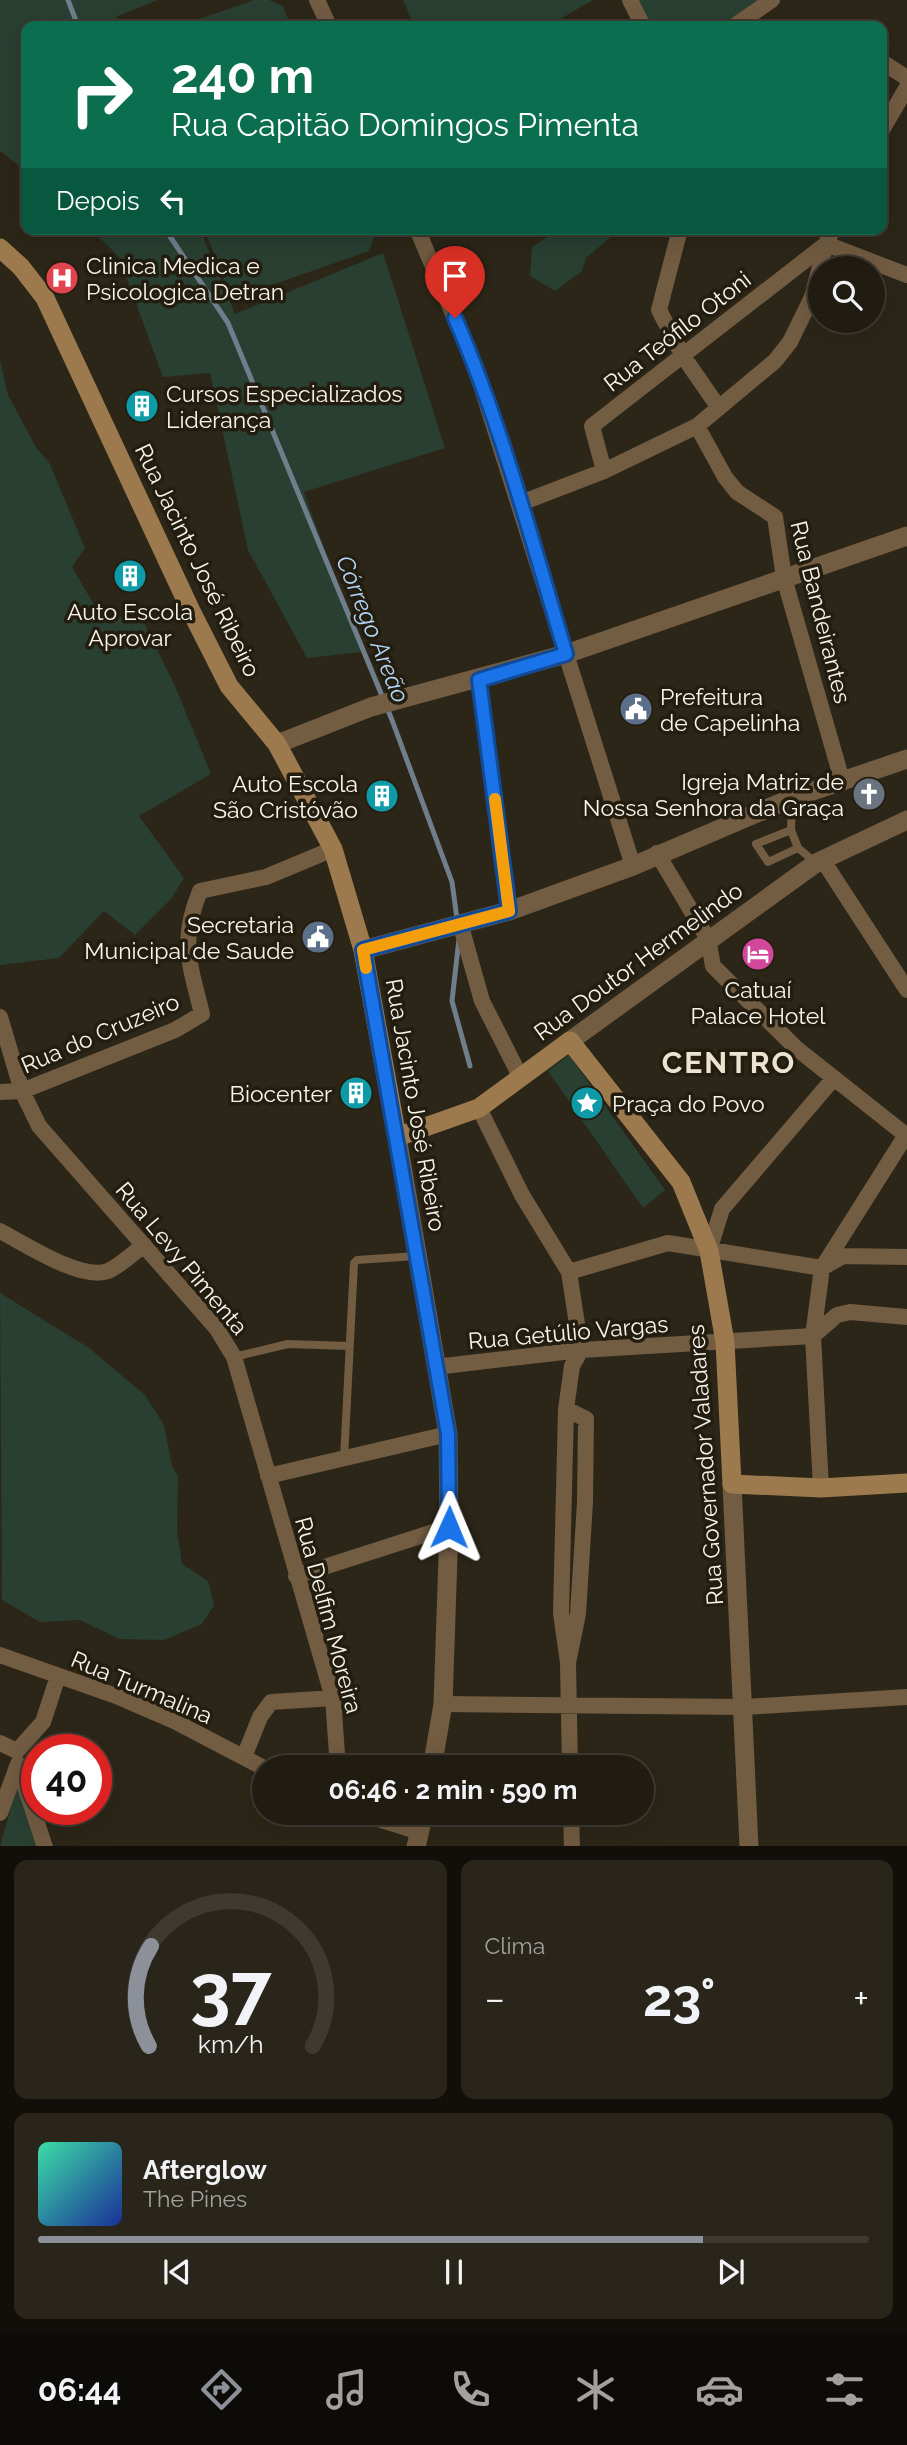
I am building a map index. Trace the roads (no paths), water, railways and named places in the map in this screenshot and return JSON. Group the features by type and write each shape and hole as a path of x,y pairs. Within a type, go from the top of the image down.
{"main road":[{"name":"Rua Jacinto José Ribeiro","path":"0,248 21,267 45,298 191,611 229,686 277,744 333,849 363,950 397,1137"},
{"name":"Rua Doutor Hermelindo","path":"397,1137 479,1108 570,1041"},
{"name":"Rua Governador Valadares","path":"570,1041 681,1182 709,1251 725,1342 732,1484"},
{"path":"732,1484 821,1488 907,1483"}],"street":[{"path":"317,0 327,21"},
{"path":"630,0 640,21"},
{"path":"741,21 772,0"},
{"path":"887,65 907,78"},
{"path":"887,121 907,87"},
{"path":"420,235 474,363 521,503 633,866"},
{"path":"678,235 659,310 683,356 719,408"},
{"path":"521,503 604,471 697,426 775,361 790,342 812,297 830,237 907,275"},
{"name":"Rua Teófilo Otoni","path":"604,471 592,426 830,237"},
{"name":"Rua Bandeirantes","path":"697,426 725,477 737,492 775,517 784,578 842,780"},
{"path":"277,744 371,707 479,680 566,654 907,536"},
{"path":"479,680 509,911"},
{"path":"363,950 509,911 633,866 657,853 792,798 907,759"},
{"name":"Rua Doutor Hermelindo","path":"570,1041 819,861 907,820"},
{"name":"Rua do Cruzeiro","path":"0,1092 22,1091 175,1030 202,1014 186,946 189,918 201,891 266,877 333,849"},
{"path":"657,853 708,939 713,966 796,1048 906,1135 822,1268 813,1336 821,1488"},
{"path":"819,861 907,990"},
{"path":"456,924 482,1001 520,1076"},
{"name":"Rua Levy Pimenta","path":"0,1017 22,1091 39,1126 218,1329 234,1357 268,1476"},
{"path":"709,1251 722,1209 834,1078"},
{"path":"479,1108 522,1195 569,1272 581,1350 572,1366 566,1409 561,1613 568,1664"},
{"name":"Rua Jacinto José Ribeiro","path":"397,1137 448,1434 449,1527 443,1704 434,1755"},
{"path":"0,1231 74,1269 92,1274 108,1271 144,1245"},
{"path":"569,1272 668,1243 822,1268 843,1256 907,1256"},
{"path":"813,1336 838,1315 850,1312 907,1317"},
{"name":"Rua Getúlio Vargas","path":"435,1367 581,1350 813,1336"},
{"path":"566,1409 586,1419 585,1502 578,1614 568,1664 566,1703 569,1755"},
{"path":"268,1476 448,1434"},
{"name":"Rua Delfim Moreira","path":"268,1476 333,1698 337,1755"},
{"name":"Rua Governador Valadares","path":"732,1484 749,1846"},
{"path":"564,1502 585,1502"},
{"path":"296,1576 449,1527"},
{"name":"Rua Turmalina","path":"0,1655 139,1706 252,1761"},
{"path":"0,1812 18,1758 43,1722 58,1676"},
{"path":"443,1704 566,1703 744,1707 907,1697"},
{"path":"244,1757 260,1717 271,1702 333,1698"},
{"path":"0,1743 18,1758 45,1846"},
{"path":"402,1825 420,1830"},
{"path":"571,1825 572,1846"}],"lane":[{"path":"792,798 791,830 797,848 819,861"},
{"path":"791,830 756,844 768,862 797,848"},
{"path":"344,1460 354,1263 419,1255"},
{"path":"234,1357 288,1344 348,1346"}],"waterway":[{"name":"Córrego Areão","path":"68,0 76,21"},
{"name":"Córrego Areão","path":"169,235 228,323 392,720 452,882 457,919"},
{"name":"Córrego Areão","path":"459,939 452,1001 470,1066"}],"place":[{"name":"Clinica Medica e Psicologica Detran","path":"62,278"},
{"name":"Cursos Especializados Liderança","path":"142,406"},
{"name":"Auto Escola Aprovar","path":"130,576"},
{"name":"Prefeitura de Capelinha","path":"636,709"},
{"name":"Igreja Matriz de Nossa Senhora da Graça","path":"869,794"},
{"name":"Auto Escola São Cristóvão","path":"382,796"},
{"name":"Secretaria Municipal de Saude","path":"318,937"},
{"name":"Catuaí Palace Hotel","path":"758,954"},
{"name":"Biocenter","path":"356,1093"},
{"name":"Praça do Povo","path":"587,1103"}],"district":[{"name":"CENTRO","path":"729,1062"}]}
